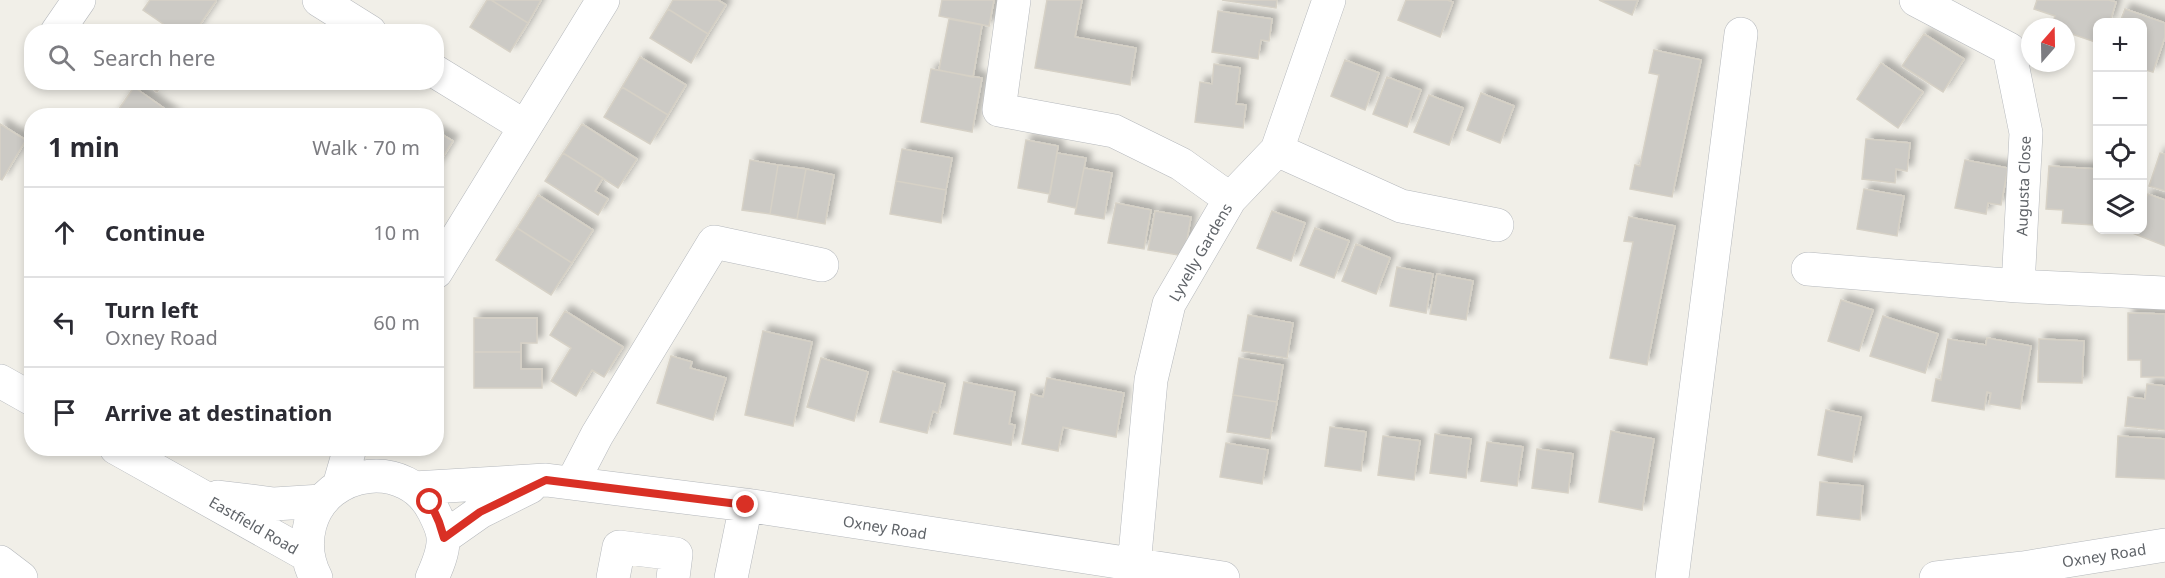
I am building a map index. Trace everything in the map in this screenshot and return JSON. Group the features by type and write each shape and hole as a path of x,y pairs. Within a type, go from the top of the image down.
{"street":[{"path":"62,24 79,0"},
{"path":"319,0 357,24"},
{"path":"444,259 603,0"},
{"path":"1014,0 999,110 1114,131 1182,164 1230,199"},
{"name":"Lyvelly Gardens","path":"1134,566 1151,380 1169,304 1230,199 1277,150 1329,0"},
{"name":"Augusta Close","path":"1916,0 2009,49 2026,133 2018,286"},
{"path":"1672,578 1740,34"},
{"path":"444,77 524,126"},
{"path":"1277,150 1401,206 1497,225"},
{"path":"444,538 480,512 559,482 597,435 714,242 822,265"},
{"path":"1808,269 2018,286 2165,293"},
{"path":"0,381 24,394"},
{"name":"Eastfield Road","path":"130,456 201,495 312,566"},
{"path":"312,566 308,535 313,517 330,493 346,456"},
{"path":"393,471 430,502 439,522 444,538 435,575"},
{"name":"Oxney Road","path":"393,471 559,482 746,505 1224,578"},
{"name":"Eastfield Road","path":"201,495 274,504 330,493 361,476 393,471"},
{"path":"731,578 746,505"},
{"name":"Oxney Road","path":"1936,578 2024,573 2165,545"},
{"path":"614,578 619,548 676,554 673,578"},
{"path":"0,562 21,578"}],"building":[{"path":"150,0 216,1 200,24 163,24 143,10"},
{"path":"487,0 491,0 528,23 510,52 470,27"},
{"path":"491,0 541,0 528,23"},
{"path":"673,0 718,0 726,5 708,34 668,9"},
{"path":"942,0 994,0 989,26 939,16"},
{"path":"1047,0 1082,0 1075,37 1136,48 1130,85 1035,68"},
{"path":"1222,0 1277,0 1276,8"},
{"path":"1406,0 1453,2 1440,37 1398,20"},
{"path":"1599,0 1638,0 1632,15"},
{"path":"2037,0 2109,0 2116,2 2111,18 2093,18 2093,41 2075,35 2075,18 2054,18 2055,16 2034,9"},
{"path":"668,9 708,34 691,63 650,38"},
{"path":"2125,9 2165,23 2165,37 2153,72 2147,70 2147,18 2122,18"},
{"path":"1218,11 1272,19 1269,41 1261,40 1258,59 1212,52"},
{"path":"949,19 982,25 973,77 939,70"},
{"path":"1924,34 1964,59 1943,92 1902,66"},
{"path":"1654,50 1701,60 1672,197 1630,189 1635,165 1640,166 1659,75 1649,73"},
{"path":"640,57 686,85 668,115 622,87"},
{"path":"1345,60 1379,73 1365,110 1331,96"},
{"path":"1881,63 1923,92 1898,128 1857,99"},
{"path":"1214,64 1240,68 1236,104 1246,105 1243,128 1195,122 1200,82 1212,84"},
{"path":"931,69 982,78 972,132 921,122"},
{"path":"1387,77 1421,90 1407,127 1373,114"},
{"path":"622,87 668,115 650,144 604,117"},
{"path":"132,90 138,90 164,108 120,108"},
{"path":"1481,93 1514,106 1500,143 1467,130"},
{"path":"1429,95 1463,108 1449,145 1414,132"},
{"path":"0,124 24,139 24,143 2,180 0,179"},
{"path":"582,124 637,159 618,188 563,153"},
{"path":"444,136 453,141 444,155"},
{"path":"1866,139 1910,143 1907,171 1896,169 1895,183 1862,179"},
{"path":"1026,140 1058,146 1050,194 1018,188"},
{"path":"902,149 952,158 946,190 896,181"},
{"path":"563,153 603,178 595,191 608,199 598,215 545,181"},
{"path":"1057,153 1086,158 1076,208 1048,202"},
{"path":"2160,153 2165,154 2165,191 2149,186"},
{"path":"750,160 778,165 770,214 742,210"},
{"path":"1965,160 2008,168 2001,205 1988,203 1986,214 1955,208"},
{"path":"778,165 806,169 797,219 770,214"},
{"path":"2049,166 2093,169 2093,225 2062,223 2063,210 2046,209"},
{"path":"1084,168 1112,173 1104,219 1075,214"},
{"path":"806,169 834,175 825,224 797,219"},
{"path":"896,181 946,190 941,223 890,214"},
{"path":"1864,189 1904,196 1897,236 1857,229"},
{"path":"2148,194 2165,200 2165,246 2135,234 2147,234"},
{"path":"538,195 593,230 572,263 517,228"},
{"path":"1116,203 1151,210 1144,249 1108,243"},
{"path":"1155,211 1191,217 1184,256 1148,250"},
{"path":"1272,211 1305,223 1291,261 1257,248"},
{"path":"1629,217 1675,226 1647,365 1610,358 1633,242 1624,241"},
{"path":"517,228 572,263 551,295 496,260"},
{"path":"1315,228 1349,241 1334,278 1300,265"},
{"path":"1356,244 1390,258 1376,294 1342,281"},
{"path":"1397,267 1433,274 1426,313 1390,306"},
{"path":"1437,274 1473,281 1466,320 1430,314"},
{"path":"1841,300 1873,310 1859,351 1828,341"},
{"path":"565,311 623,347 604,377 592,370 576,396 551,381 571,348 550,335"},
{"path":"2128,313 2165,314 2165,377 2141,377 2141,360 2128,360"},
{"path":"1248,315 1293,323 1287,358 1242,351"},
{"path":"1883,316 1938,334 1925,373 1870,356"},
{"path":"474,318 537,318 537,343 521,343 521,352 474,352"},
{"path":"763,331 812,342 793,426 745,415"},
{"path":"1987,338 2031,346 2020,409 1989,404 1991,393 1987,392 1984,410 1932,401 1936,379 1941,380 1948,339 1986,345"},
{"path":"2039,339 2084,341 2082,383 2038,382"},
{"path":"474,352 521,352 521,369 542,369 542,388 474,388"},
{"path":"671,356 692,362 690,368 726,378 713,420 657,403"},
{"path":"821,358 868,372 854,421 807,407"},
{"path":"1239,358 1283,365 1277,402 1233,395"},
{"path":"893,371 945,384 938,413 933,411 927,433 880,422"},
{"path":"1047,378 1124,393 1116,437 1063,427 1058,451 1022,444 1031,394 1043,397"},
{"path":"964,382 1015,392 1009,424 1015,425 1011,445 954,434"},
{"path":"2147,384 2165,386 2165,430 2125,426 2128,397 2145,399"},
{"path":"1233,395 1277,402 1270,439 1227,432"},
{"path":"1826,410 1861,417 1852,462 1818,455"},
{"path":"1330,427 1366,432 1361,471 1325,466"},
{"path":"1611,431 1654,439 1642,510 1599,502"},
{"path":"1435,434 1471,439 1466,478 1430,473"},
{"path":"1383,436 1420,441 1414,480 1378,475"},
{"path":"2118,436 2165,439 2165,479 2116,477"},
{"path":"1487,442 1523,447 1517,486 1481,481"},
{"path":"1226,443 1268,450 1262,484 1220,477"},
{"path":"1537,449 1573,454 1568,493 1532,488"},
{"path":"1820,482 1863,486 1860,520 1817,515"}],"route":[{"path":"430,502 444,538 480,512 546,480 746,505"}]}
